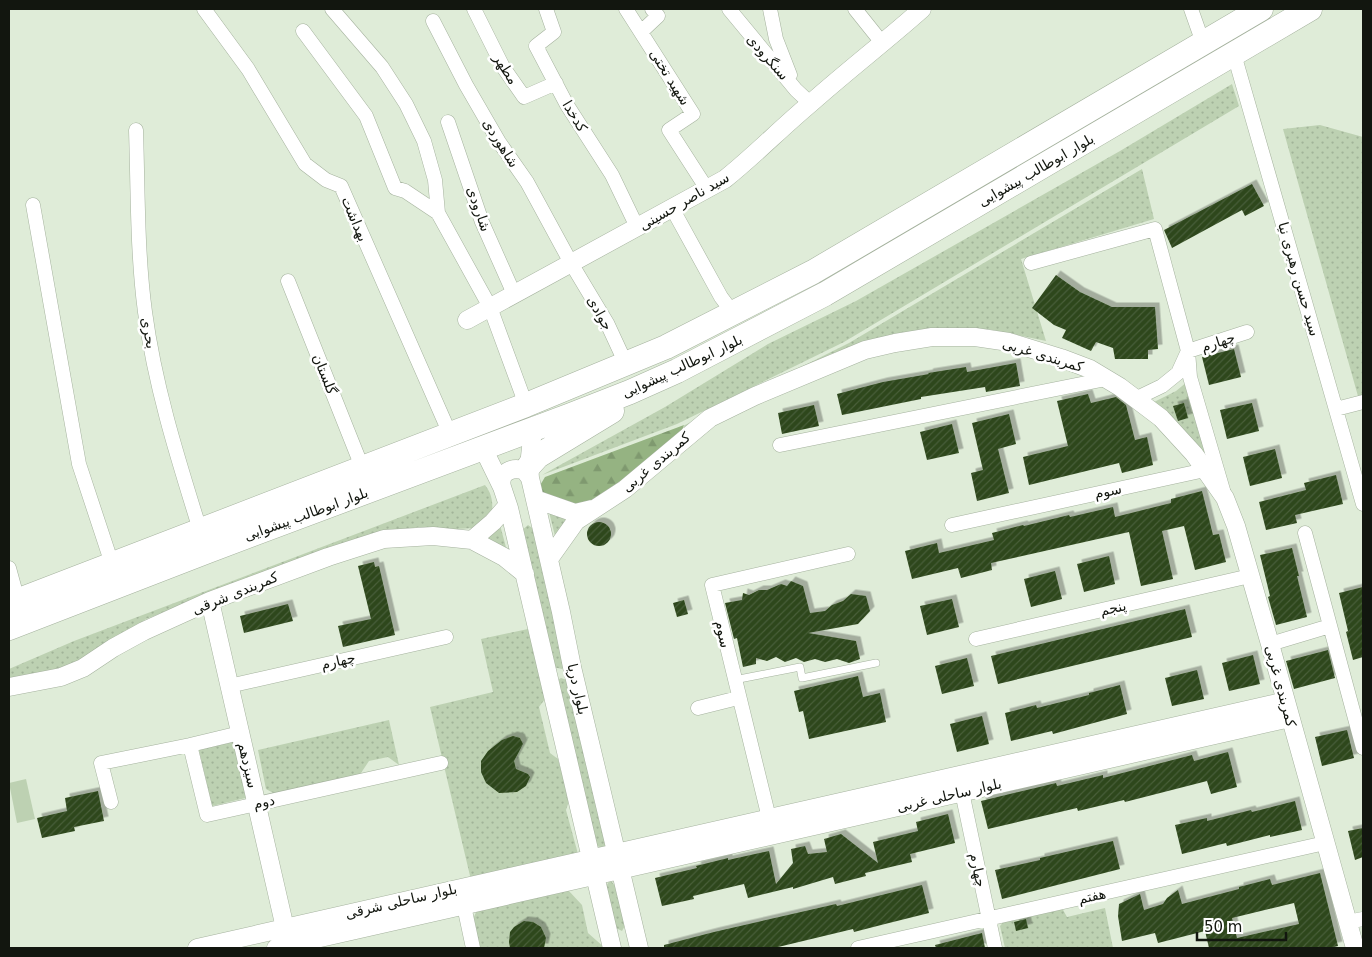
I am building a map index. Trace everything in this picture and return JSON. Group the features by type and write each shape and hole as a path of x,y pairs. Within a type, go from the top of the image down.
{"highway":[{"name":"بلوار ابوطالب پیشوایی","path":"9,628 362,468 526,405 666,347 813,272 1261,9"},
{"name":"بلوار ابوطالب پیشوایی","path":"14,602 112,564 204,540 483,448 630,392 683,368 824,294 1310,9"},
{"path":"530,472 538,456 683,368"}],"street":[{"name":"بهداشت","path":"204,9 248,69 306,164 326,180 341,186 450,434"},
{"path":"332,9 382,67 406,104 426,149 435,180 438,213 490,307 526,405"},
{"name":"مطهر","path":"474,9 503,67 524,96 556,83"},
{"name":"کدخدا","path":"546,9 554,32 536,46 567,105 612,175 637,227"},
{"name":"شهید تختی","path":"626,9 692,114 669,130 706,189"},
{"path":"641,32 658,16 652,9"},
{"name":"سنگرودی","path":"728,9 796,90 810,103"},
{"path":"770,9 776,39 796,90"},
{"path":"855,9 883,44"},
{"path":"1191,9 1203,43"},
{"name":"سید ناصر حسینی","path":"467,320 725,179 810,103 883,44 920,10"},
{"name":"شاهوردی","path":"433,21 466,85 499,142 526,182 571,263"},
{"path":"303,31 366,116 395,188 405,191 438,213"},
{"name":"سید حسن رهبری نیا","path":"1234,54 1363,504"},
{"name":"شارودی","path":"448,122 482,222 514,294"},
{"name":"بحری","path":"136,130 140,263 145,312 156,377 204,540"},
{"path":"33,205 79,464 112,564"},
{"path":"672,208 721,297 733,313"},
{"path":"1031,263 1154,229 1188,351 1190,377 1225,498"},
{"name":"جوادی","path":"571,263 606,323 626,364"},
{"name":"گلستان","path":"288,281 362,468"},
{"name":"چهارم","path":"1188,351 1247,332"},
{"name":"کمربندی غربی","path":"549,559 576,521 625,489 710,418 754,396 865,350 932,337 975,337 1010,342 1090,369 1161,418 1194,454 1225,498 1236,526 1325,843 1355,921 1354,948"},
{"path":"1135,399 1162,386 1178,373 1188,351"},
{"path":"780,444 1106,379"},
{"path":"1336,409 1363,402"},
{"name":"بلوار دریا","path":"533,429 530,472 572,667 608,873 612,947"},
{"name":"بلوار دریا","path":"483,448 502,486 509,507 548,673 608,873 638,943"},
{"path":"502,486 500,482 502,477 510,469 515,468 530,472"},
{"name":"سوم","path":"952,525 1205,470"},
{"path":"525,574 504,557 472,540 509,507 513,513 522,516 531,512 536,502 575,513 595,508"},
{"path":"1305,533 1363,748"},
{"name":"کمربندی شرقی","path":"9,687 61,677 83,668 112,648 144,631 210,602 328,557 384,540 433,536 472,540"},
{"name":"سوم","path":"771,826 738,698 712,585 848,554"},
{"path":"9,568 14,602"},
{"name":"پنجم","path":"976,639 1250,576"},
{"name":"سیزدهم","path":"210,602 286,928 295,944"},
{"path":"1270,644 1330,626"},
{"name":"چهارم","path":"229,686 446,637"},
{"path":"548,673 572,667"},
{"path":"698,708 738,698"},
{"name":"بلوار ساحلی غربی","path":"608,873 771,826 1286,700"},
{"name":"بلوار ساحلی غربی","path":"604,855 962,792 1290,718"},
{"path":"111,802 101,763 240,733"},
{"name":"دوم","path":"190,745 207,815 441,763"},
{"name":"چهارم","path":"962,792 995,948"},
{"name":"هفتم","path":"858,948 1325,843"},
{"name":"بلوار ساحلی شرقی","path":"198,948 604,855"},
{"name":"بلوار ساحلی شرقی","path":"276,948 608,873"},
{"path":"464,906 473,948"},
{"path":"612,947 638,943"}],"lane":[{"path":"734,680 800,667 802,678 876,662"}],"green space":[{"path":"1232,84 1239,106 844,342 677,424 542,475 665,407 768,344 856,301 1120,151"},
{"path":"1320,125 1363,137 1363,414 1283,129"},
{"path":"1142,169 1154,219 1021,259 1046,341 988,329 920,331 872,339 831,354 683,426 849,343"},
{"path":"1187,382 1208,454 1204,456 1154,402 1176,391"},
{"path":"684,425 680,438 624,485 575,509 541,497 539,487 545,477"},
{"path":"485,485 492,498 492,513 476,528 419,527 361,537 146,619 93,655 64,668 9,680 9,669 74,641"},
{"path":"549,512 572,518 556,540"},
{"path":"500,525 507,551 484,539"},
{"path":"528,525 535,530 567,664 562,669 553,667 520,532"},
{"path":"528,629 545,699 539,707 550,753 558,759 569,801 566,810 578,854 471,880 430,707 493,692 481,639"},
{"path":"561,678 570,681 609,841 604,849 595,845 554,682"},
{"path":"389,720 399,765 388,757 369,761 359,776 275,794 266,789 258,750"},
{"path":"241,740 254,796 212,806 199,750"},
{"path":"26,779 35,819 17,823 9,783"},
{"path":"610,880 618,889 627,922 622,931 612,926 603,891"},
{"path":"568,890 582,905 588,933 605,948 478,948 472,921 478,908"},
{"path":"1062,908 1067,917 1105,908 1113,948 1005,948 1000,926 1006,919"}],"building":[{"path":"1252,184 1264,206 1245,216 1242,210 1172,248 1164,230"},
{"path":"1056,275 1080,292 1112,307 1155,307 1158,349 1148,350 1148,359 1115,359 1113,348 1096,342 1091,351 1062,338 1066,330 1054,325 1032,308"},
{"path":"1234,349 1241,377 1209,385 1202,357"},
{"path":"1016,363 1020,386 986,392 985,387 921,397 921,399 842,415 837,394 928,373 966,367 967,372"},
{"path":"1088,394 1091,403 1116,397 1126,405 1135,440 1147,437 1153,465 1122,473 1119,463 1029,485 1023,457 1068,446 1057,401"},
{"path":"1184,403 1188,418 1178,421 1173,406"},
{"path":"1252,403 1259,431 1227,439 1220,410"},
{"path":"814,405 819,426 782,434 778,413"},
{"path":"1009,414 1016,444 998,449 1009,493 977,501 971,473 983,470 972,423"},
{"path":"952,424 959,453 927,460 920,432"},
{"path":"1275,449 1282,478 1250,486 1243,457"},
{"path":"1336,475 1343,504 1295,515 1297,523 1266,530 1259,502 1306,490 1304,483"},
{"path":"1202,491 1213,535 1219,534 1226,562 1195,570 1184,526 1162,531 1173,579 1141,586 1129,532 991,563 992,570 961,578 958,568 912,579 905,551 937,543 939,553 994,540 992,533 1023,525 1113,507 1115,517 1171,503 1171,499"},
{"path":"599,522 608,525 611,534 608,543 599,546 590,543 587,534 590,525"},
{"path":"1292,548 1307,617 1276,625 1268,597 1270,596 1260,555"},
{"path":"1109,556 1115,584 1084,592 1077,564"},
{"path":"374,562 375,567 379,566 395,635 343,647 338,626 371,619 358,566"},
{"path":"1055,571 1062,599 1031,607 1024,579"},
{"path":"791,581 803,586 810,613 825,611 851,594 866,596 870,611 858,624 808,633 856,641 860,659 849,663 837,659 825,662 815,659 804,662 796,658 785,662 776,657 767,661 756,658 756,664 743,667 737,638 734,639 725,603 742,600 743,593 749,595 781,584 787,586"},
{"path":"1363,587 1363,657 1353,660 1339,593"},
{"path":"952,599 959,627 927,635 920,606"},
{"path":"684,600 688,614 677,617 673,603"},
{"path":"288,604 293,621 244,633 240,616"},
{"path":"1185,609 1192,637 998,684 991,656"},
{"path":"1328,650 1335,678 1294,689 1286,661"},
{"path":"1253,655 1260,684 1229,691 1222,663"},
{"path":"967,658 974,686 942,694 935,666"},
{"path":"1197,670 1204,699 1172,706 1165,678"},
{"path":"858,676 863,697 880,693 886,722 809,739 803,711 799,712 794,691"},
{"path":"1120,685 1127,714 1053,734 1052,731 1011,741 1005,713 1036,705 1037,708"},
{"path":"982,716 989,744 957,752 950,724"},
{"path":"1347,730 1354,758 1322,766 1315,737"},
{"path":"513,736 520,738 523,744 514,761 516,769 528,774 530,777 526,786 517,792 499,793 486,783 481,772 481,761 488,751 502,740"},
{"path":"1228,752 1237,787 1211,794 1207,781 1125,802 1124,800 1078,811 1077,808 988,829 981,801 1056,783 1057,786 1103,775 1103,778 1192,755 1194,761"},
{"path":"98,791 104,821 74,827 75,831 42,838 37,818 67,811 65,798"},
{"path":"1295,801 1302,830 1270,837 1270,835 1227,846 1226,843 1182,854 1175,825 1207,818 1207,821 1251,810 1252,812"},
{"path":"948,814 955,843 910,854 912,862 865,873 866,876 835,884 833,877 793,889 793,887 748,898 744,884 693,896 694,899 662,906 655,878 728,858 728,860 769,851 776,884 793,863 791,849 805,846 808,854 827,852 824,839 841,834 878,863 873,842 918,831 916,822"},
{"path":"1363,828 1363,857 1355,860 1348,831"},
{"path":"1113,841 1120,869 1002,899 995,870"},
{"path":"1320,873 1338,946 1330,948 1209,948 1205,931 1158,943 1155,933 1122,941 1118,916 1119,904 1140,894 1144,910 1163,904 1167,898 1178,890 1182,904 1270,879 1272,885","holes":["1294,903 1299,924 1237,938 1232,918"]},
{"path":"922,885 929,913 854,932 853,929 774,948 664,948 664,945 714,932 836,904 837,906"},
{"path":"1026,919 1028,928 1016,931 1014,922"},
{"path":"524,921 533,922 541,927 546,938 544,948 510,948 510,932"},
{"path":"982,933 985,948 936,948 935,945"}]}
